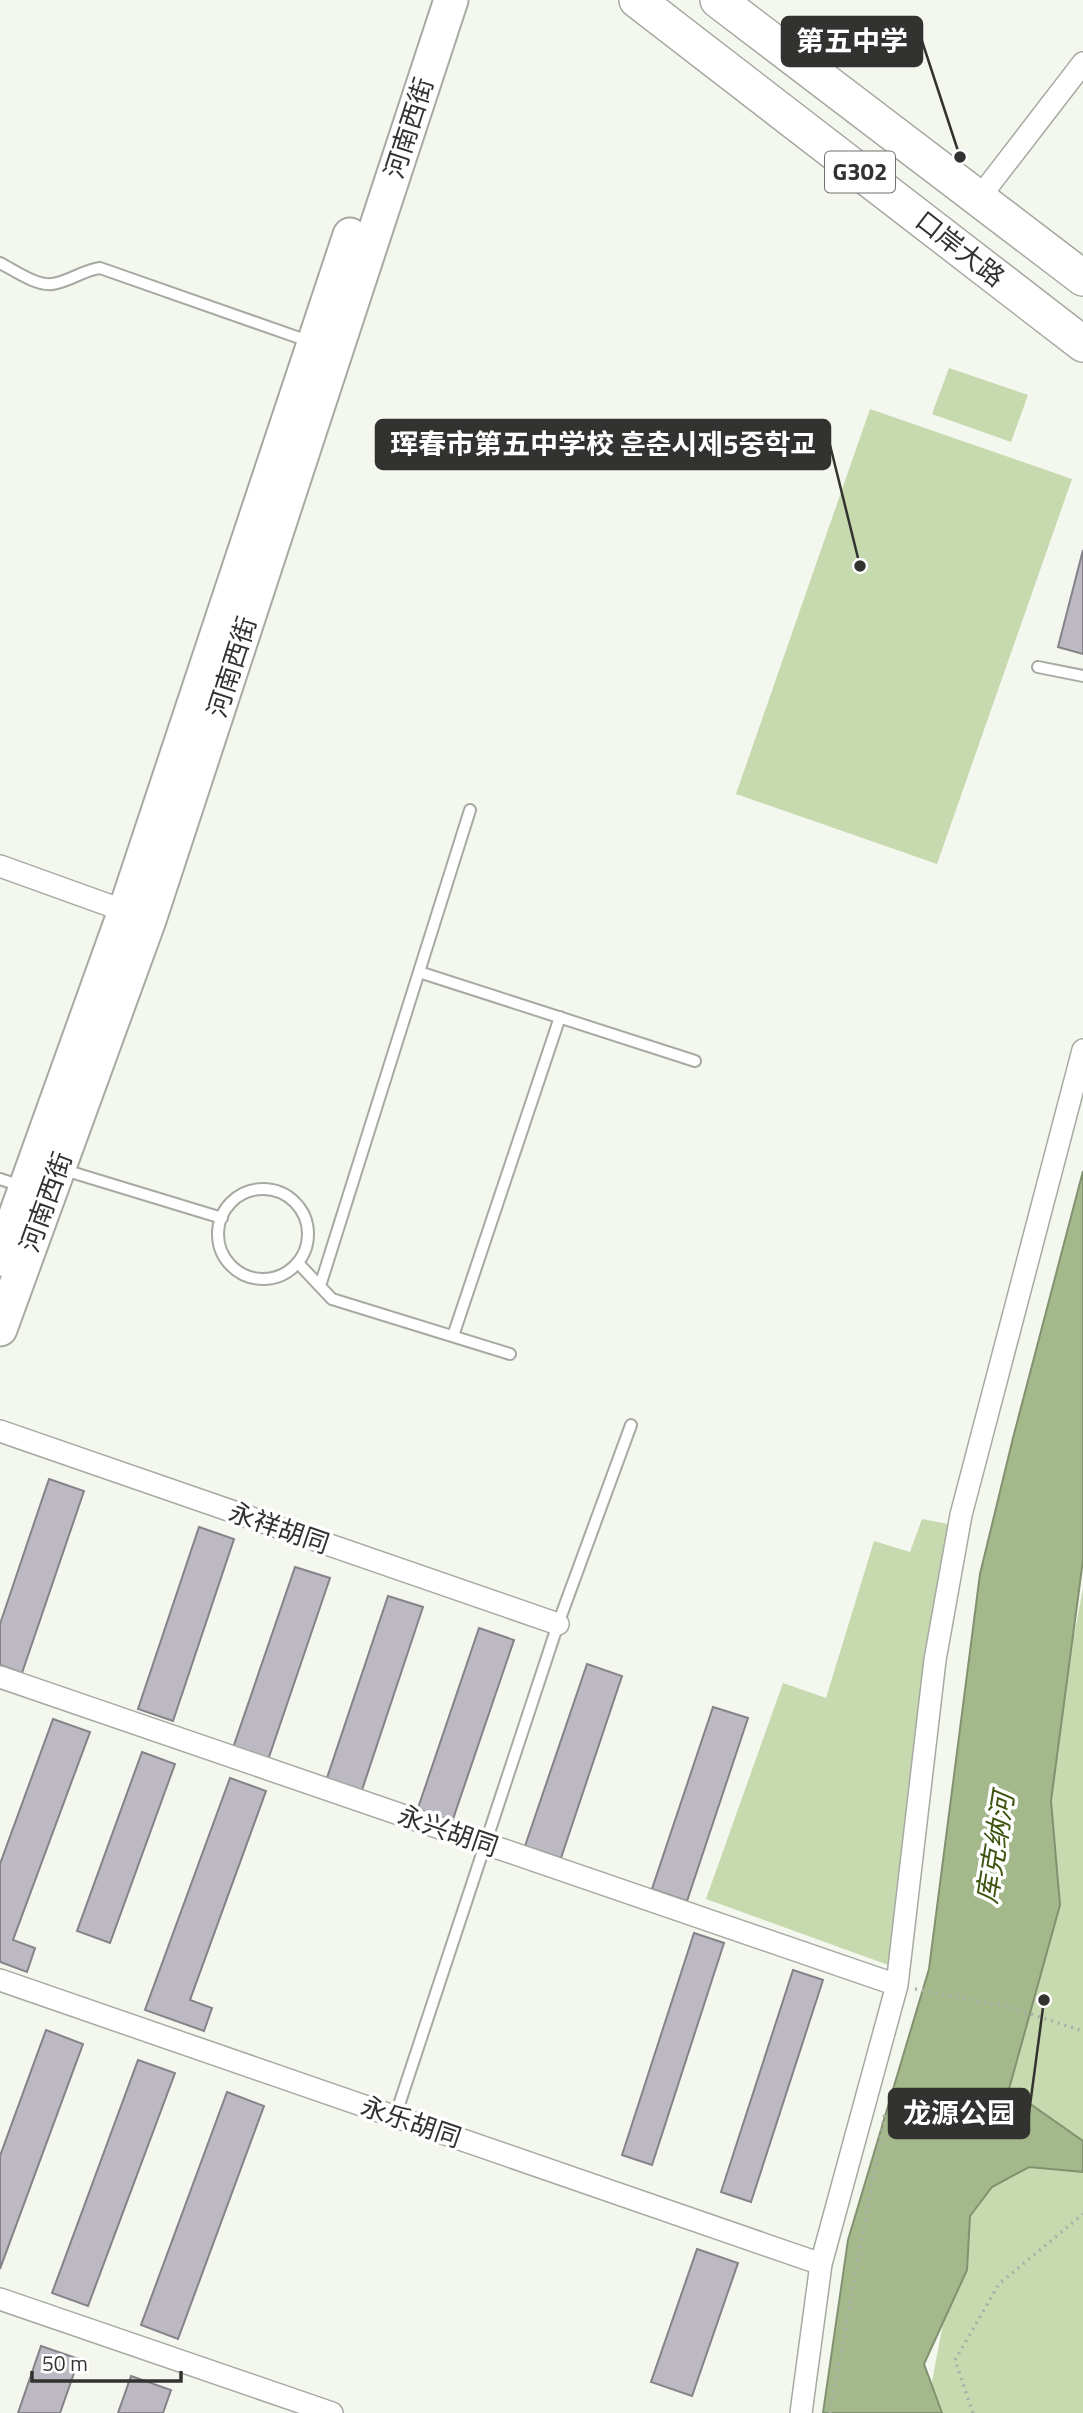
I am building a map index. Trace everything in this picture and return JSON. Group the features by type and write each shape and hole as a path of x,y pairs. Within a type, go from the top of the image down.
{"highway":[{"name":"口岸大路","path":"637,0 1083,344"},
{"name":"口岸大路","path":"718,0 1083,278"}],"main road":[{"name":"河南西街","path":"0,1329 59,1168 313,342 428,0"},
{"name":"河南西街","path":"0,1259 13,1183 137,916 451,0"}],"street":[{"path":"979,198 1083,63"},
{"path":"0,866 137,916"},
{"path":"801,2413 821,2264 906,1987 935,1660 961,1515 1083,1050"},
{"name":"永祥胡同","path":"0,1431 558,1624"},
{"name":"永兴胡同","path":"0,1677 906,1987"},
{"name":"永乐胡同","path":"0,1980 821,2264"},
{"path":"0,2299 332,2413"}],"lane":[{"path":"0,263 40,283 52,284 87,270 100,268 313,342"},
{"path":"1038,667 1083,676"},
{"path":"320,1286 470,810"},
{"path":"419,972 695,1060"},
{"path":"453,1336 560,1017"},
{"path":"59,1168 222,1218"},
{"path":"258,1189 273,1190 288,1196 299,1206 306,1219 307,1242 298,1263 286,1273 257,1279 231,1266 218,1241 218,1226 232,1201 244,1193 258,1189"},
{"path":"298,1263 332,1299 510,1354"},
{"path":"395,2117 558,1624 631,1425"}],"path":[{"path":"906,1987 1024,2012 1083,2031"},
{"path":"830,2413 885,2112"},
{"path":"973,2413 955,2360 999,2284 1083,2214"}],"shaded area":[{"path":"949,368 1028,395 1011,442 932,414"},
{"path":"870,409 1072,479 937,864 736,794"},
{"path":"922,1519 948,1524 917,1723 891,1966 706,1899 783,1683 826,1698 874,1541 910,1552"},
{"path":"1083,1588 1083,2413 926,2413"}],"water":[{"name":"库克纳河","path":"1083,1171 1083,1560 1051,1801 1060,1905 1009,2089 1083,2141 1083,2172 1029,2167 992,2187 970,2216 967,2270 924,2364 942,2413 823,2413 848,2240 929,1969 980,1574"}],"building":[{"path":"1083,550 1083,654 1058,647"},
{"path":"49,1479 84,1491 22,1673 0,1665 0,1624"},
{"path":"199,1527 234,1539 173,1721 138,1709"},
{"path":"295,1567 330,1578 268,1760 233,1748"},
{"path":"388,1596 423,1607 362,1790 327,1778"},
{"path":"479,1628 514,1640 452,1822 417,1811"},
{"path":"587,1664 622,1676 561,1858 525,1846"},
{"path":"713,1707 748,1718 687,1901 652,1889"},
{"path":"53,1719 90,1732 13,1940 35,1948 27,1972 0,1962 0,1864"},
{"path":"142,1752 175,1764 110,1943 77,1931"},
{"path":"230,1778 266,1791 190,2000 212,2008 204,2031 145,2010"},
{"path":"694,1933 724,1943 652,2165 622,2155"},
{"path":"793,1970 823,1980 751,2202 721,2192"},
{"path":"46,2030 83,2044 0,2269 0,2156"},
{"path":"138,2060 175,2073 88,2306 52,2293"},
{"path":"227,2092 264,2106 178,2339 141,2325"},
{"path":"697,2249 738,2263 692,2396 651,2382"},
{"path":"41,2346 79,2359 60,2413 18,2413"},
{"path":"131,2376 171,2390 163,2413 118,2413"}],"place":[{"name":"第五中学","path":"960,157"},
{"name":"珲春市第五中学校 훈춘시제5중학교","path":"860,566"},
{"name":"龙源公园","path":"1044,2000"}]}
